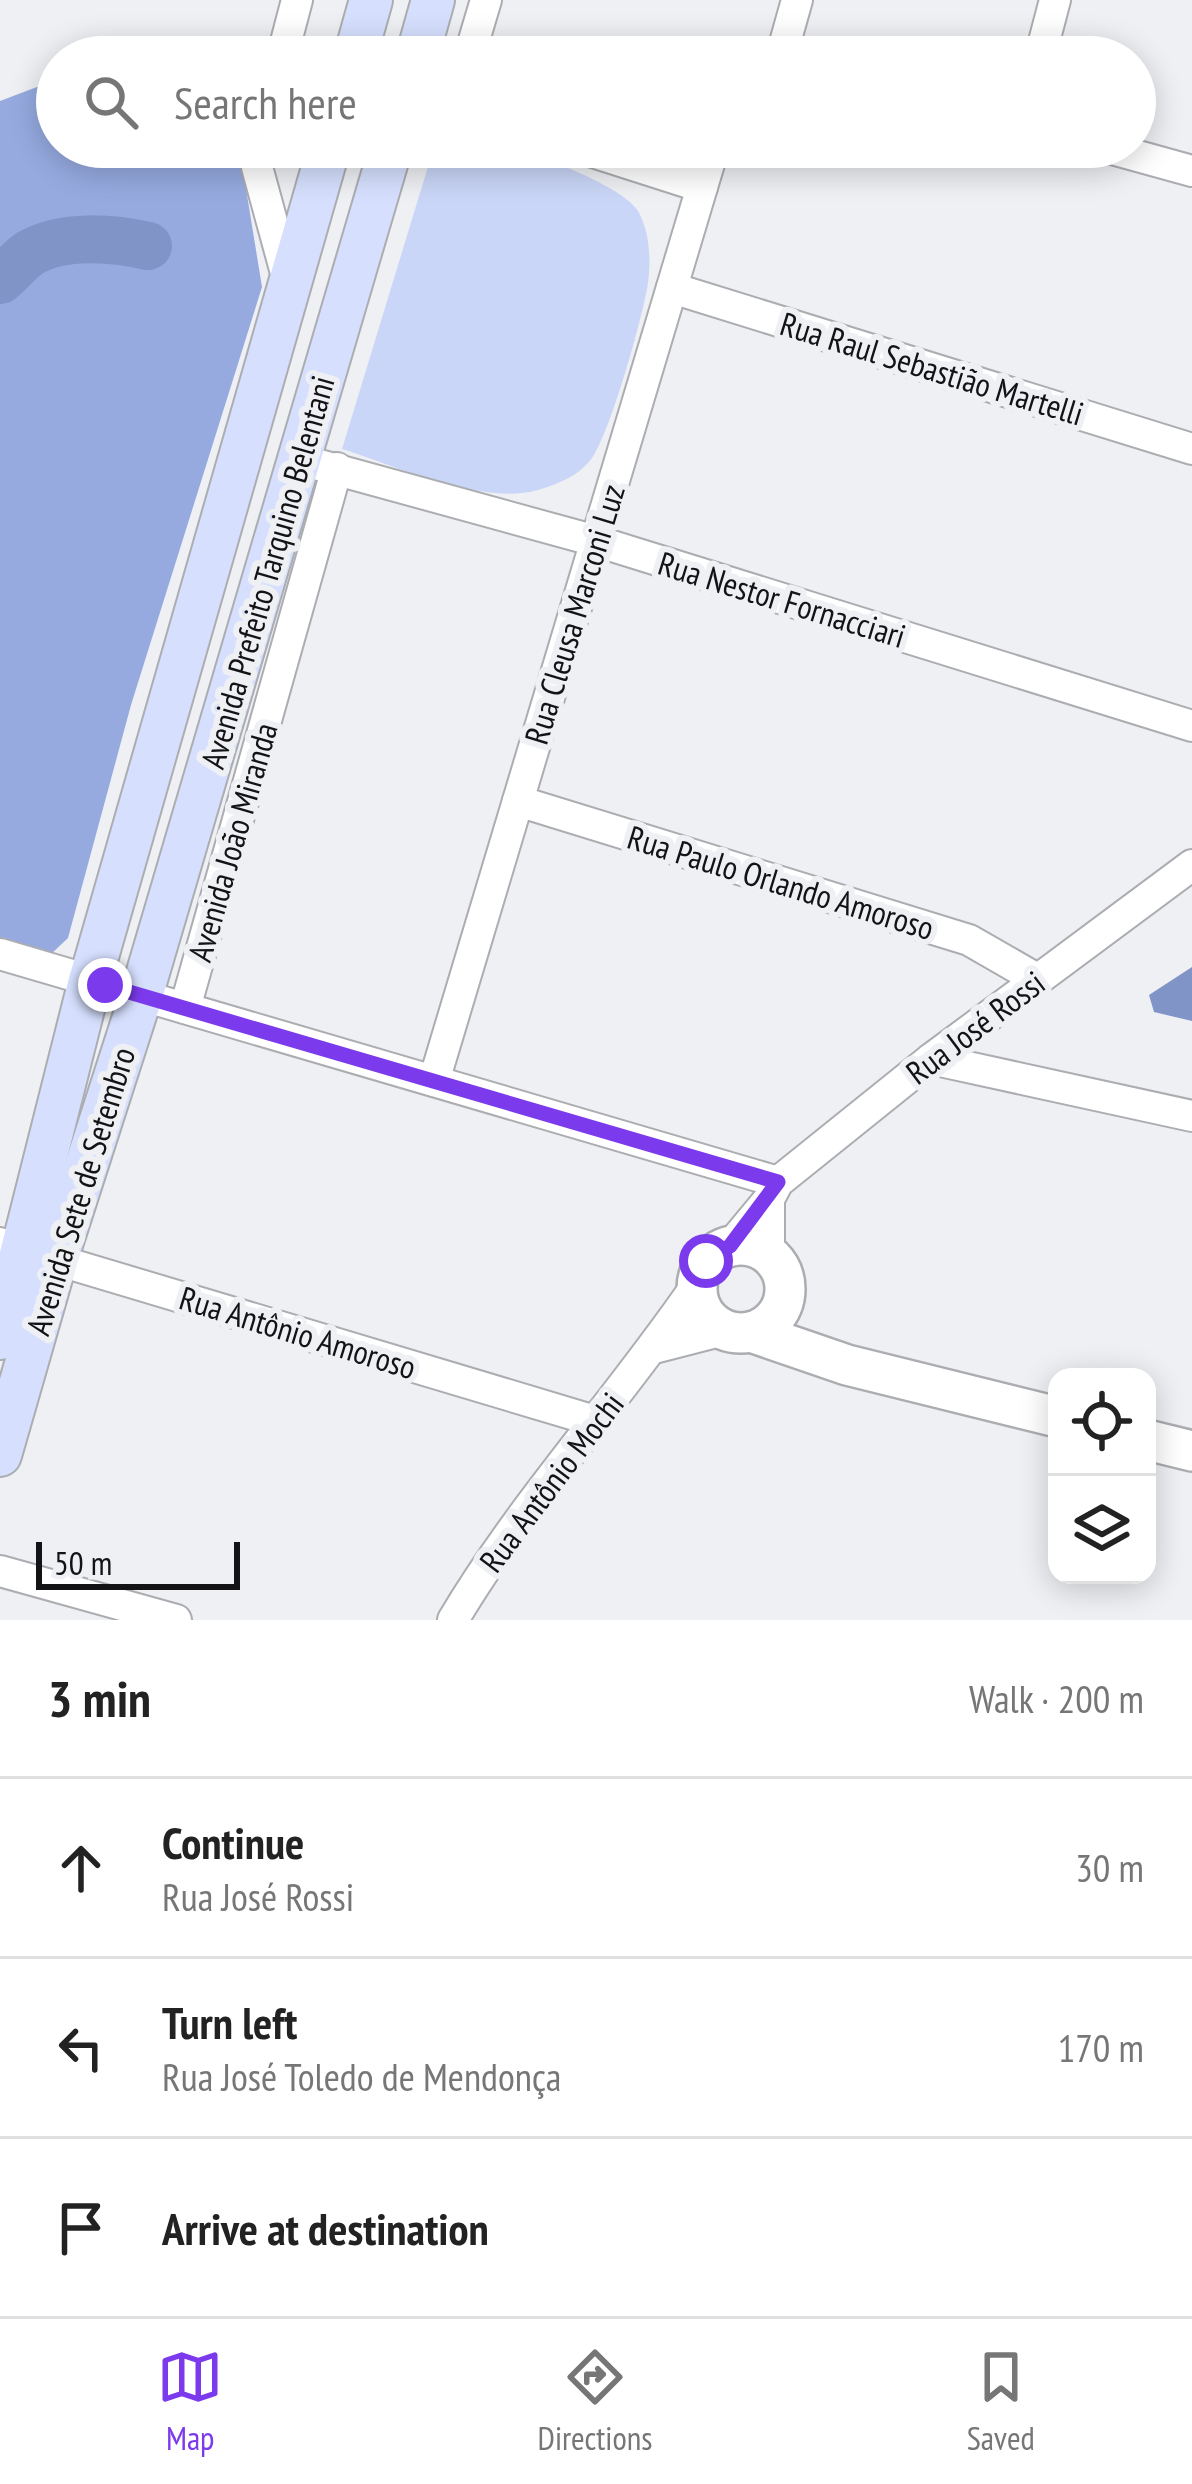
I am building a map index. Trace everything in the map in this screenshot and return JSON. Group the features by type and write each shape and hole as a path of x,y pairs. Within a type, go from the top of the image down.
{"main road":[{"path":"361,36 371,0"},
{"path":"423,36 433,0"},
{"name":"Avenida Prefeito Tarquino Belentani","path":"90,980 323,168"},
{"name":"Avenida Prefeito Tarquino Belentani","path":"142,996 319,464 386,168"},
{"name":"Avenida Sete de Setembro","path":"0,1338 26,1251 90,980"},
{"name":"Avenida Sete de Setembro","path":"0,1455 26,1251 142,996"}],"street":[{"path":"288,36 297,0"},
{"path":"475,36 486,0"},
{"path":"787,36 796,0"},
{"path":"1045,36 1054,0"},
{"path":"1156,161 1192,171"},
{"path":"257,168 290,284"},
{"path":"643,168 702,187"},
{"name":"Rua Cleusa Marconi Luz","path":"434,1081 708,168"},
{"name":"Rua Raul Sebastião Martelli","path":"672,288 1192,449"},
{"name":"Rua Nestor Fornacciari","path":"319,464 596,541 1192,726"},
{"name":"Avenida João Miranda","path":"185,1008 319,464"},
{"name":"Rua Paulo Orlando Amoroso","path":"518,801 969,940 1037,979"},
{"name":"Rua José Rossi","path":"730,1246 773,1191 931,1059 1192,865"},
{"path":"0,954 434,1081 773,1191 769,1256"},
{"path":"931,1059 1192,1116"},
{"path":"654,1348 738,1331 775,1318 782,1306 784,1279 769,1256 757,1248 730,1246 706,1261 696,1286 703,1313 738,1331 847,1365 1048,1416"},
{"name":"Rua Antônio Amoroso","path":"26,1251 596,1421"},
{"name":"Rua Antônio Mochi","path":"454,1620 479,1576 696,1286"},
{"path":"782,1306 847,1365"},
{"path":"1156,1442 1192,1451"},
{"path":"0,1571 176,1620"}],"shaded area":[{"path":"36,87 36,168 243,168 262,287 131,705 68,938 50,955 0,941 0,101"},
{"path":"428,168 566,168 614,190 638,211 649,256 648,283 608,425 587,464 546,488 491,493 413,474 342,449"},
{"path":"1192,967 1192,1021 1154,1012 1149,995"}],"waterway":[{"path":"0,280 30,253 57,243 104,240 148,246"}],"route":[{"path":"105,985 778,1182 730,1246 706,1261"}]}
